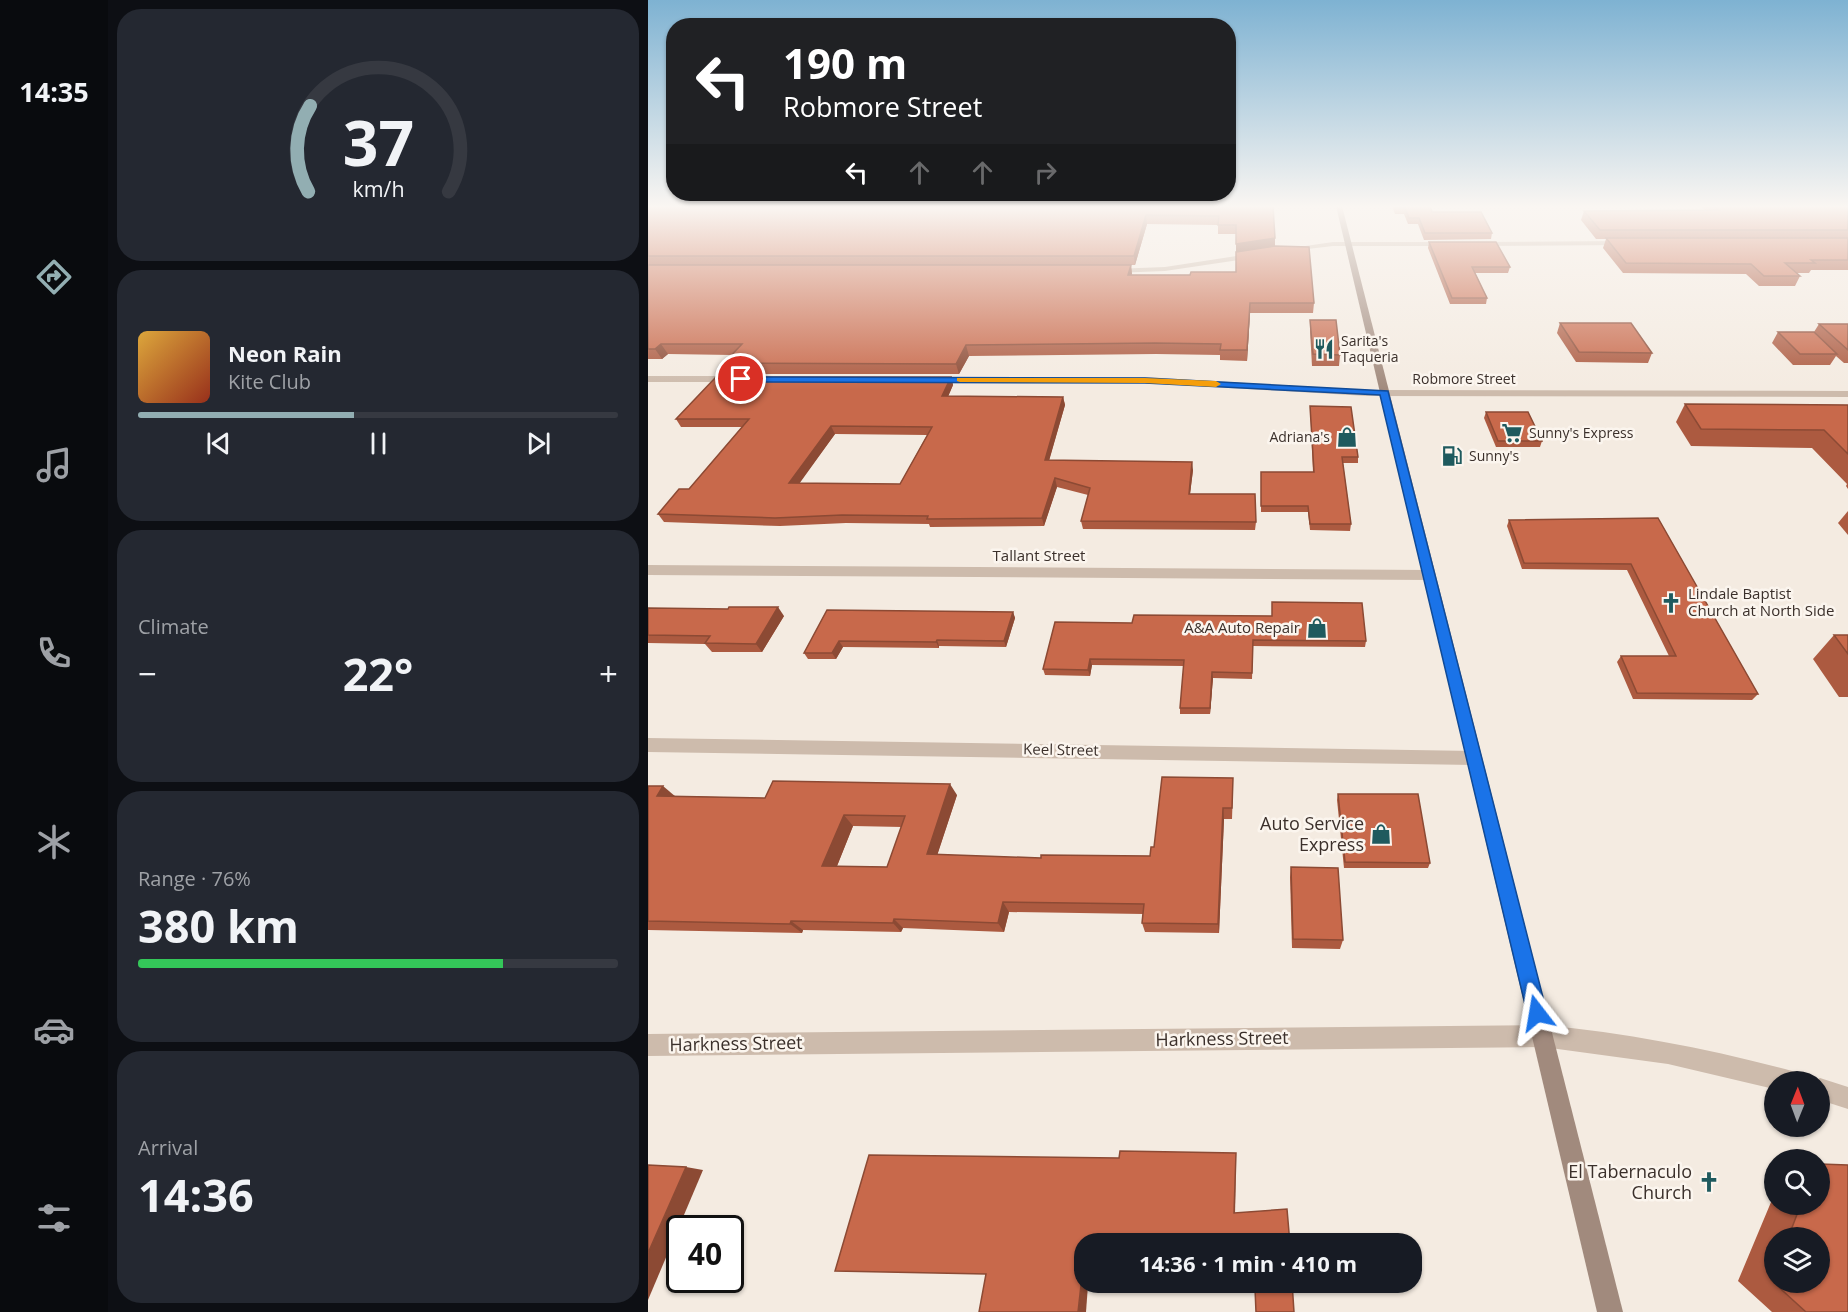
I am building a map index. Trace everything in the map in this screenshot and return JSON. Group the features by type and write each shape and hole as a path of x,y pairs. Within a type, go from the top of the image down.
{"street":[{"path":"1101,271 1176,267"},
{"path":"1354,267 1610,1312"},
{"path":"648,379 741,379"},
{"name":"Robmore Street","path":"916,380 1145,381 1384,393 1848,394"},
{"name":"Tallant Street","path":"648,570 1429,575"},
{"name":"Keel Street","path":"648,745 1474,758"},
{"name":"Harkness Street","path":"648,1045 1543,1036 1631,1046 1764,1074"},
{"path":"1830,1092 1848,1098"}],"building":[{"path":"648,267 1130,267 1128,275 1236,272 1236,267 1311,267 1314,303 1250,303 1247,350 1220,350 1221,344 966,345 956,364 724,363 742,344 661,344 655,349 648,349"},
{"path":"1439,267 1472,267 1487,298 1452,298"},
{"path":"1754,267 1790,267 1800,276 1764,276"},
{"name":"Sarita's Taqueria","path":"1310,320 1336,320 1340,355 1313,354"},
{"path":"1560,323 1631,323 1652,353 1579,352"},
{"path":"1819,324 1848,324 1848,350"},
{"path":"1778,332 1814,332 1837,354 1800,354"},
{"path":"716,377 951,377 942,396 1063,397 1045,460 1192,462 1189,494 1255,494 1256,522 1081,521 1090,488 1055,478 1042,518 927,519 928,516 842,515 775,518 658,514 679,489 689,489 749,419 676,419","holes":["831,426 932,427 900,484 789,483"]},
{"path":"1685,404 1848,405 1848,454 1824,430 1701,429"},
{"path":"1310,406 1351,407 1358,457 1342,457 1351,524 1310,524 1308,506 1261,506 1261,472 1314,472"},
{"name":"Sunny's Express","path":"1486,412 1528,412 1542,441 1498,441"},
{"name":"Lindale Baptist Church at North Side","path":"1658,518 1758,694 1637,693 1621,656 1676,656 1631,564 1524,563 1509,520"},
{"path":"1272,602 1362,603 1366,641 1253,640 1252,673 1212,672 1210,708 1180,708 1184,660 1090,659 1088,670 1043,669 1055,622 1132,623 1134,615 1272,616"},
{"path":"729,607 778,607 756,644 705,643 710,636 648,635 648,608 728,609"},
{"path":"827,610 1013,612 1004,641 839,641 832,653 804,653"},
{"path":"1834,635 1848,635 1848,654"},
{"path":"1162,777 1233,778 1232,808 1223,808 1218,924 1142,923 1144,904 1003,902 998,923 894,919 893,923 791,921 790,924 648,921 648,786 663,786 657,796 765,798 773,781 950,784 927,854 1041,858 1041,855 1150,856 1151,847 1154,847","holes":["844,815 905,816 887,867 822,866"]},
{"name":"Auto Service Express","path":"1338,794 1418,794 1430,863 1345,862"},
{"path":"1291,867 1338,868 1343,940 1293,939"},
{"path":"1120,1151 1236,1153 1234,1213 1287,1209 1289,1233 1074,1233 1074,1293 1080,1293 1078,1312 979,1312 986,1274 835,1271 869,1155 1119,1158"},
{"path":"1830,1164 1848,1165 1848,1312 1806,1312 1785,1293 1830,1293 1830,1227 1792,1227 1797,1215 1830,1215"},
{"path":"648,1165 686,1167 648,1253"},
{"path":"1255,1293 1293,1293 1294,1312 1256,1312"}],"slow traffic":[{"path":"960,380 1145,381 1216,384"}],"place":[{"name":"Sarita's Taqueria","path":"1324,349"},
{"name":"Sunny's Express","path":"1512,433"},
{"name":"Adriana's","path":"1347,437"},
{"name":"Sunny's","path":"1452,456"},
{"name":"Lindale Baptist Church at North Side","path":"1671,603"},
{"name":"A&A Auto Repair","path":"1317,628"},
{"name":"Auto Service Express","path":"1381,834"},
{"name":"El Tabernaculo Church","path":"1709,1182"}],"route":[{"path":"741,379 1145,381 1384,393 1537,1013"}]}
